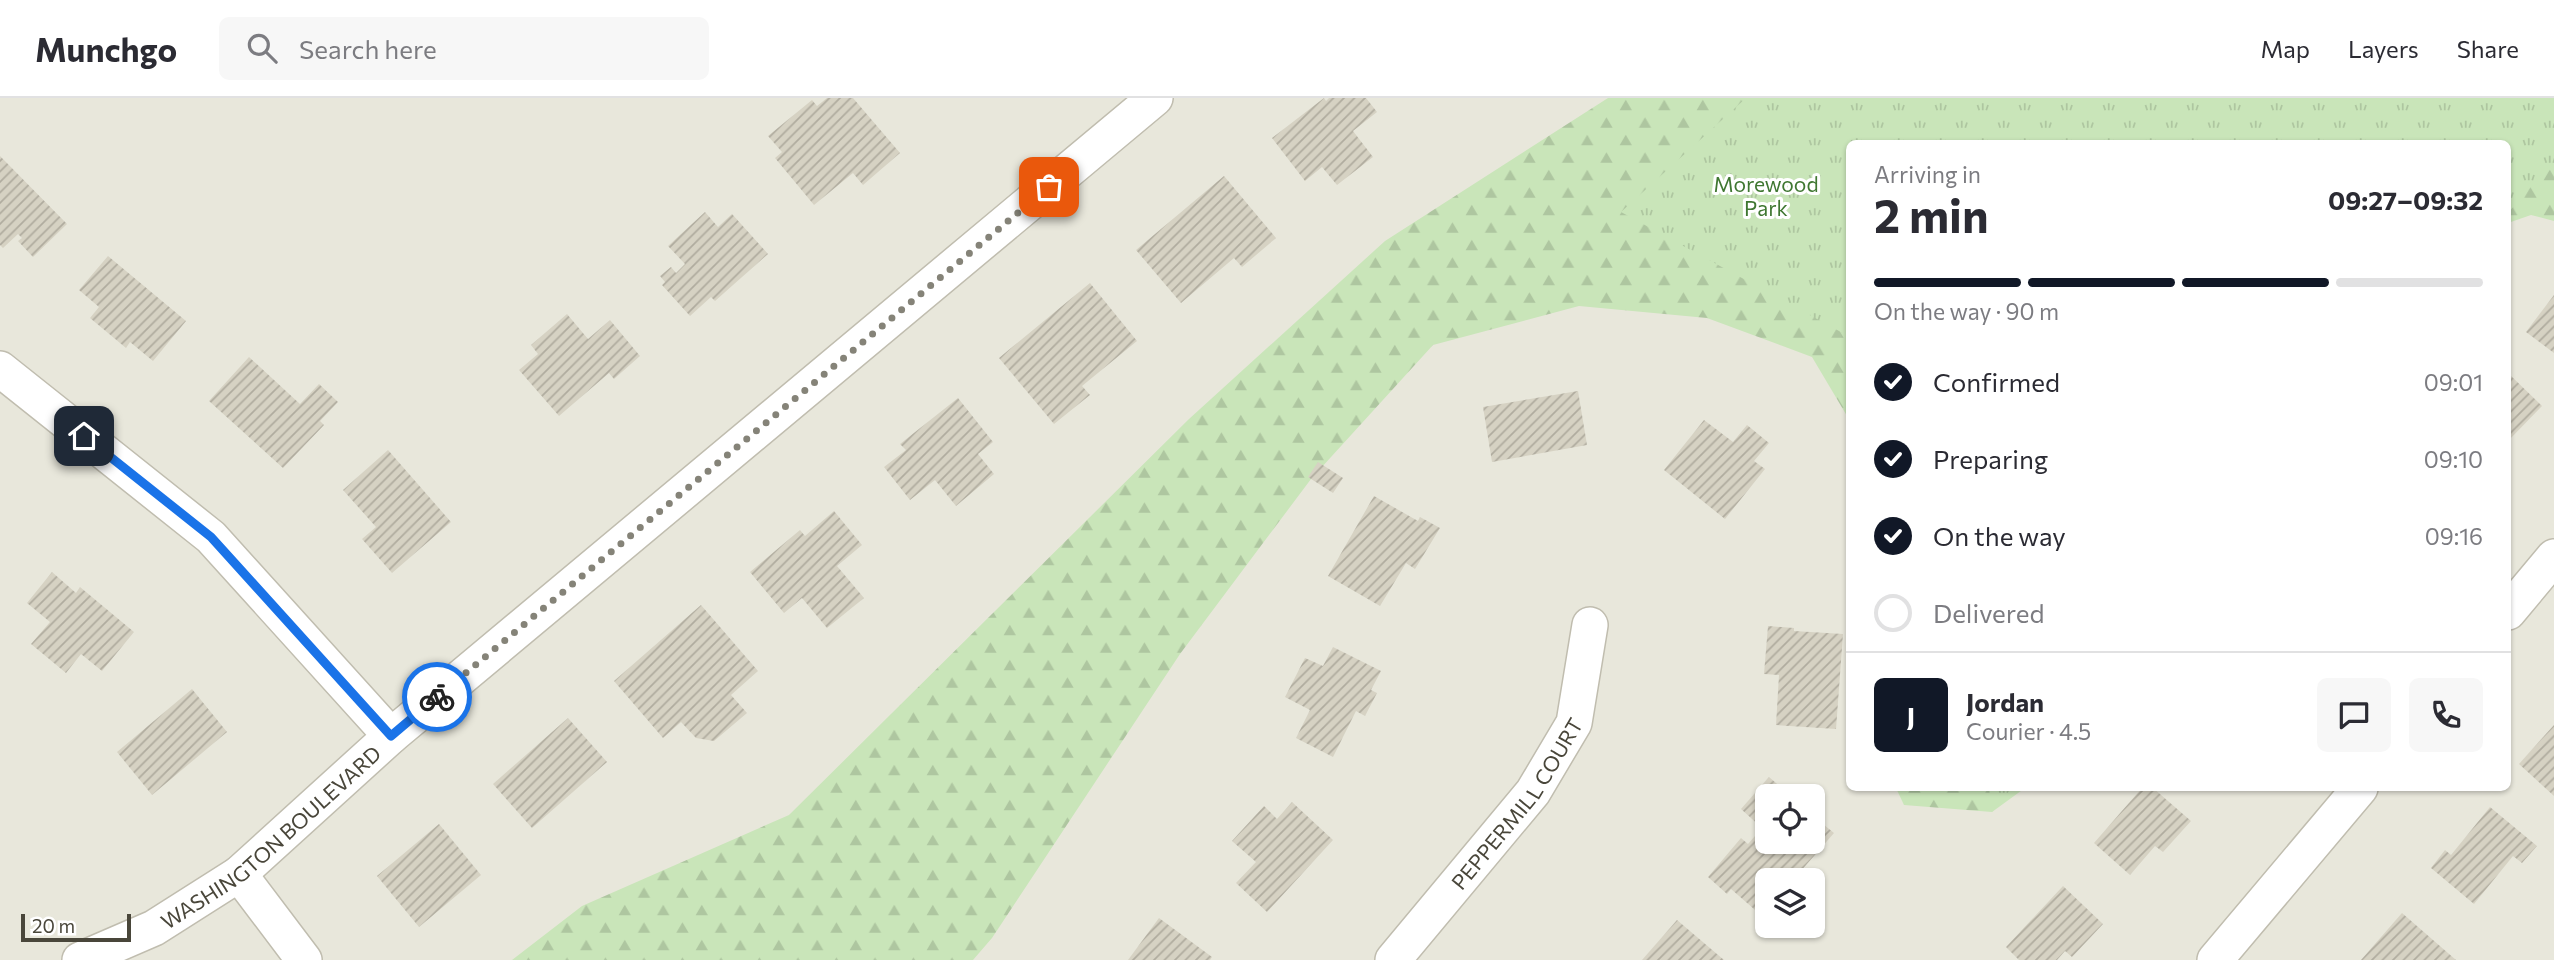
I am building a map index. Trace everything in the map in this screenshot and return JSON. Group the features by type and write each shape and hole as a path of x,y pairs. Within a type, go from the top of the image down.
{"street":[{"name":"WASHINGTON BOULEVARD","path":"79,960 154,928 239,874 391,736 1155,98"},
{"path":"0,369 211,537 391,736"},
{"path":"2511,608 2554,557"},
{"name":"PEPPERMILL COURT","path":"1392,960 1540,781 1574,723 1590,625"},
{"path":"2215,960 2357,791"},
{"path":"239,874 304,960"}],"shaded area":[{"path":"0,98 2554,98 2554,960 0,960"}],"green space":[{"path":"1608,98 2554,98 2554,221 2531,215 2511,222 2511,140 1846,140 1846,414 1812,357 1707,318 1579,306 1433,345 1311,479 1180,654 992,938 973,960 512,960 582,906 789,815 1189,419 1385,241"},
{"name":"Morewood Park","path":"1746,98 2554,98 2554,167 2550,164 2511,210 2511,140 1846,140 1846,335 1621,212"},
{"path":"1897,791 2021,791 1992,812 1904,805"},
{"path":"1989,791 2010,791 1992,812"}],"building":[{"path":"827,98 853,98 900,153 863,185 853,173 814,205 775,158 782,152 768,136 812,100 817,106"},
{"path":"1324,98 1326,101 1329,98 1366,98 1377,112 1353,131 1373,157 1337,185 1322,167 1305,181 1272,138"},
{"path":"0,156 67,224 33,257 18,241 22,238 18,234 3,248 0,245"},
{"path":"1224,176 1276,238 1242,267 1234,258 1181,303 1136,250"},
{"path":"705,212 718,227 732,214 768,254 715,301 711,297 690,316 662,285 665,282 660,276 671,267 676,273 685,264 668,246"},
{"path":"108,256 186,321 153,361 130,342 126,348 90,318 99,307 79,290"},
{"path":"1090,283 1137,341 1082,386 1090,395 1054,424 999,358"},
{"path":"2554,295 2554,353 2526,332"},
{"path":"567,314 588,339 610,320 640,356 614,379 609,373 559,416 519,370 538,354 531,345"},
{"path":"249,357 300,404 319,384 338,402 320,421 324,425 283,468 209,401"},
{"path":"2511,376 2542,406 2511,438"},
{"path":"1578,391 1587,445 1492,462 1483,407"},
{"path":"958,398 993,442 978,454 994,474 956,506 935,480 910,500 884,467 906,450 900,444"},
{"path":"1704,420 1733,442 1747,425 1769,443 1754,461 1765,469 1725,519 1664,470"},
{"path":"388,450 451,522 392,573 362,539 376,527 343,490"},
{"path":"1318,462 1343,478 1333,493 1308,477"},
{"path":"1374,496 1418,521 1420,517 1440,528 1415,569 1406,563 1380,606 1328,576"},
{"path":"834,511 862,545 837,566 864,598 827,628 802,598 784,613 750,572 800,530 805,536"},
{"path":"52,572 76,593 80,587 134,632 102,671 81,654 66,673 31,644 50,622 27,603"},
{"path":"701,605 758,671 731,695 747,713 714,741 696,738 681,722 663,738 614,681"},
{"path":"1768,626 1794,628 1794,631 1843,634 1836,729 1776,725 1779,675 1764,674"},
{"path":"1333,647 1381,671 1371,690 1377,693 1365,716 1356,711 1333,757 1296,738 1310,710 1285,697 1305,658 1323,666"},
{"path":"192,689 227,732 152,795 117,752"},
{"path":"568,718 607,762 532,828 493,784"},
{"path":"2554,725 2554,796 2519,764"},
{"path":"1769,777 1777,784 1763,784"},
{"path":"2139,791 2156,791 2191,821 2163,852 2155,846 2130,875 2094,843"},
{"path":"1755,793 1755,822 1741,809"},
{"path":"1292,802 1333,840 1267,912 1236,883 1256,862 1232,841 1264,806 1277,819"},
{"path":"2490,807 2537,846 2522,863 2513,856 2474,904 2431,868 2445,850 2451,855"},
{"path":"439,824 481,875 419,927 377,876"},
{"path":"1825,826 1834,833 1825,843"},
{"path":"1755,836 1755,854 1816,854 1803,868 1755,868 1755,910 1731,889 1727,894 1708,877 1741,838 1748,844"},
{"path":"2063,886 2103,924 2072,957 2065,951 2057,960 2019,960 2006,947"},
{"path":"2402,913 2456,960 2361,960"},
{"path":"1159,918 1212,957 1210,960 1128,960"},
{"path":"1677,920 1724,960 1642,960"}],"way so far":[{"path":"437,697 1049,187"}],"route":[{"path":"84,436 211,537 391,736 437,697"}]}
